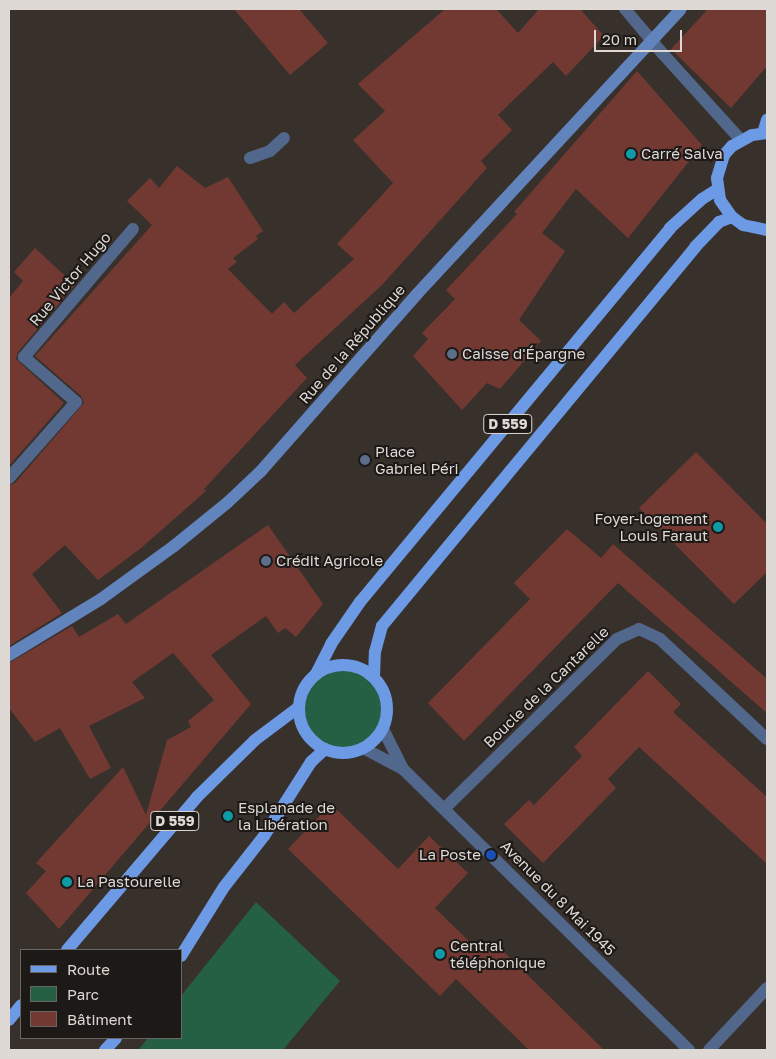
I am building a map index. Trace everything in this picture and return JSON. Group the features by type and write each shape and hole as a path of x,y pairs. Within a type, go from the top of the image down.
{"main road":[{"name":"Rue de la République","path":"9,656 101,599 174,546 254,477 417,294 682,9"},
{"path":"767,120 765,133 742,140 732,146 722,161 717,178 718,190 723,204 732,216 743,225 767,230"},
{"name":"D 559","path":"316,674 331,644 366,595 670,228 702,199 718,190"},
{"name":"D 559","path":"374,677 375,652 382,626 695,247 719,222 732,216"},
{"path":"345,665 364,670 374,677 382,688 386,700 387,715 383,729 374,740 364,748 344,752 326,749 314,742 300,720 299,707 307,684 316,674 327,668 345,665"},
{"name":"D 559","path":"68,949 197,797 255,740 299,707"},
{"path":"182,954 224,887 264,836 312,762 326,749"},
{"path":"9,1020 20,1006"},
{"path":"105,1050 115,1039"}],"street":[{"path":"625,9 652,42 742,140"},
{"path":"250,158 270,151 284,138"},
{"name":"Rue Victor Hugo","path":"9,478 76,402 24,357 134,229"},
{"name":"Boucle de la Cantarelle","path":"444,809 616,639 638,630 660,639 767,739"},
{"name":"Avenue du 8 Mai 1945","path":"383,729 403,769"},
{"name":"Avenue du 8 Mai 1945","path":"364,748 403,769 689,1050"},
{"path":"709,1050 767,988"}],"green space":[{"path":"343,665 360,669 374,678 383,692 387,709 383,726 374,740 360,749 343,753 326,749 312,740 303,726 299,709 303,692 312,678 326,669"},
{"path":"256,902 340,981 283,1050 138,1050 147,1039 182,1039 182,995"}],"building":[{"path":"234,9 299,9 328,43 290,75"},
{"path":"445,9 496,9 518,33 539,9 580,9 604,36 566,76 553,62 498,115 512,130 481,161 487,168 382,285 295,365 307,378 204,489 206,491 140,549 98,580 65,545 32,574 62,613 9,646 9,486 15,483 84,403 81,396 35,356 152,225 127,201 150,178 159,188 177,166 205,188 228,177 263,231 256,236 258,239 233,258 237,262 228,269 272,314 284,302 294,313 354,259 337,244 393,183 353,140 385,111 358,84"},
{"path":"708,9 767,9 767,66 731,108 671,49"},
{"path":"637,71 702,145 628,238 576,189 542,233 565,251 519,320 541,341 500,389 487,383 462,410 413,356 428,339 422,333 455,299 446,290 517,214 514,212"},
{"path":"35,248 75,285 18,352 16,359 64,403 9,466 9,298 23,281 14,272"},
{"name":"Foyer-logement Louis Faraut","path":"696,452 767,524 767,572 734,604 639,508"},
{"path":"268,525 323,604 296,637 285,628 278,633 266,616 211,655 251,704 59,929 26,893 46,871 36,863 123,767 146,815 167,740 191,727 188,721 214,700 173,653 132,682 145,698 89,726 111,768 90,779 60,728 35,742 9,708 9,663 72,626 79,637 118,614 126,624"},
{"path":"567,529 601,558 613,544 767,679 767,713 618,583 464,741 428,703 530,599 514,583"},
{"path":"648,671 681,704 673,712 767,797 767,864 639,747 608,779 616,788 543,863 504,824 529,800 534,805 582,756 574,747"},
{"path":"331,804 398,869 429,836 468,873 435,908 481,953 493,941 604,1050 529,1050 456,979 440,996 288,849"}],"place":[{"name":"Carré Salva","path":"631,154"},
{"name":"Caisse d'Épargne","path":"452,354"},
{"name":"Place Gabriel Péri","path":"365,460"},
{"name":"Foyer-logement Louis Faraut","path":"718,527"},
{"name":"Crédit Agricole","path":"266,561"},
{"name":"Esplanade de la Libération","path":"228,816"},
{"name":"La Poste","path":"491,855"},
{"name":"La Pastourelle","path":"67,882"},
{"name":"Central téléphonique","path":"440,954"}]}
